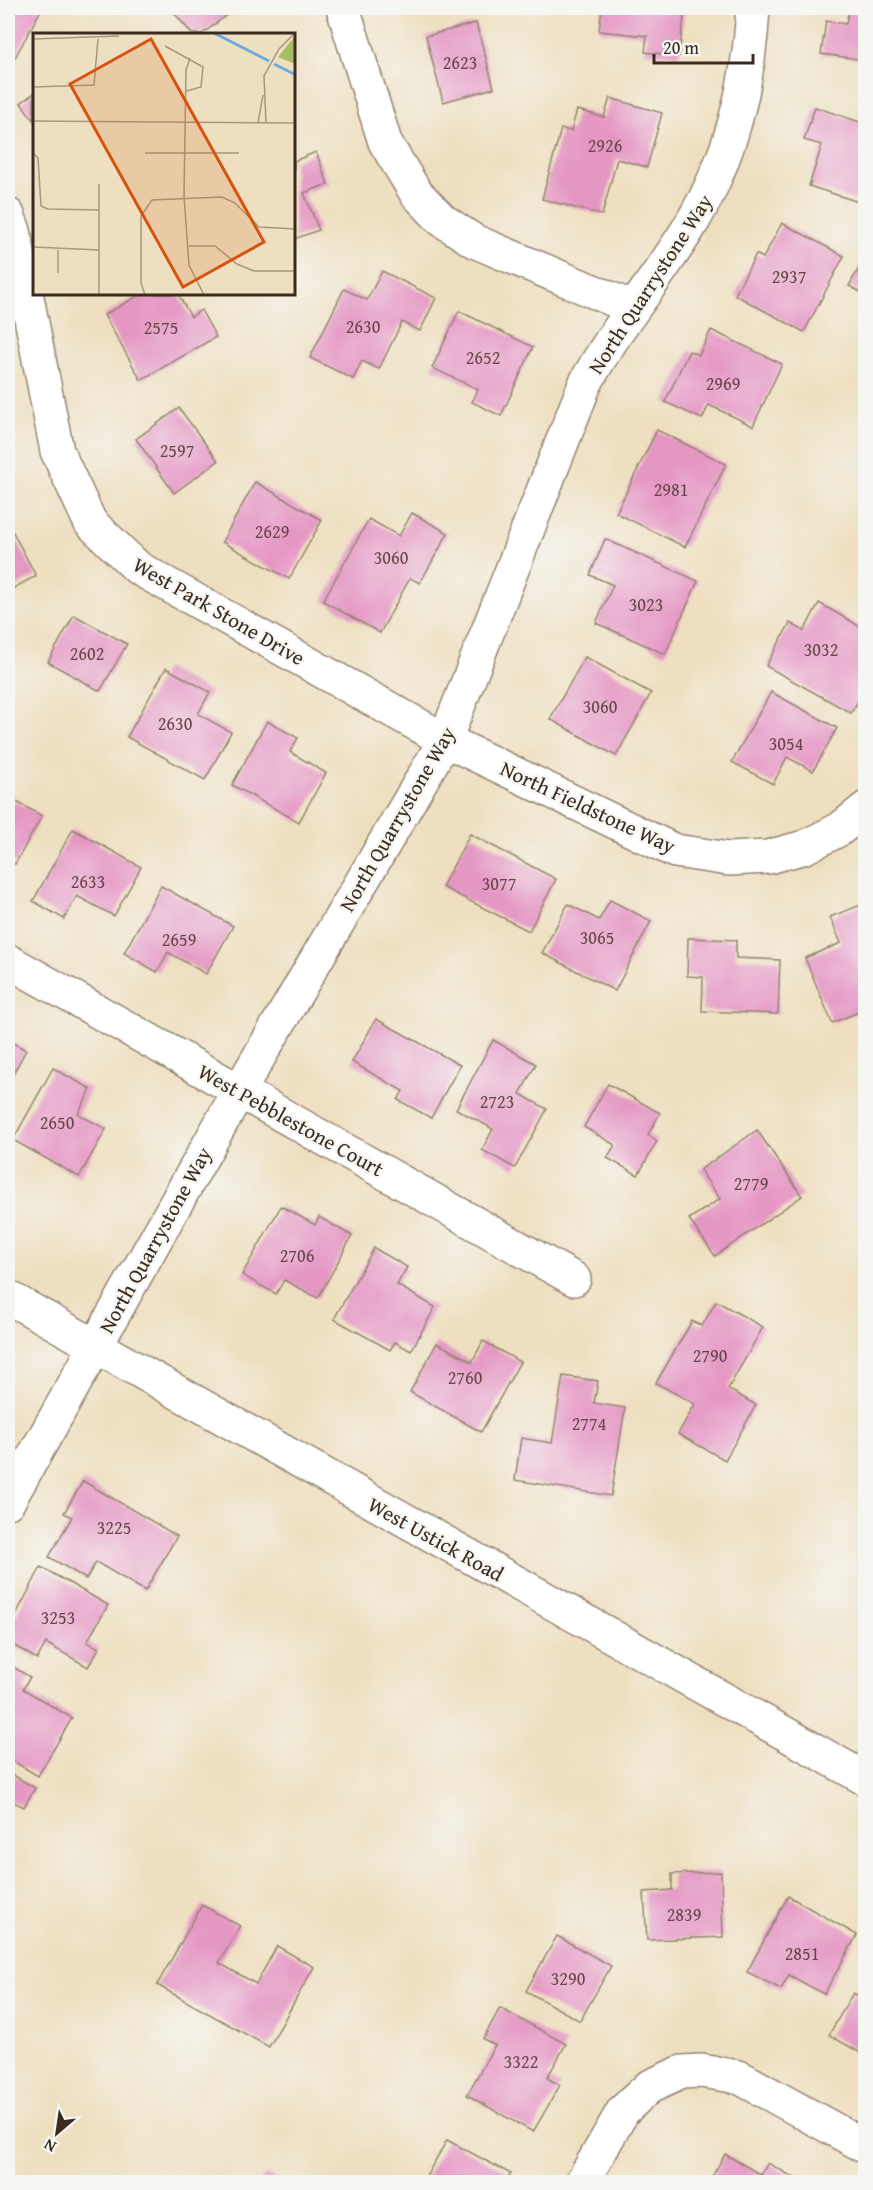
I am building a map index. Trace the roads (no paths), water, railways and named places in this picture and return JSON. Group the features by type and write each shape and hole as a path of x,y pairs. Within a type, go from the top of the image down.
{"street":[{"path":"342,8 385,141 416,193 442,220 474,241 633,308"},
{"name":"North Quarrystone Way","path":"8,1502 239,1091 445,740 585,384 603,351 693,222 726,152 746,79 753,8"},
{"name":"West Park Stone Drive","path":"8,215 14,231 57,451 90,522 138,568 445,740"},
{"name":"North Fieldstone Way","path":"445,740 675,851 729,859 768,857 805,847 840,829 866,808"},
{"name":"West Pebblestone Court","path":"8,961 574,1279"},
{"name":"West Ustick Road","path":"8,1297 866,1779"},
{"path":"582,2182 623,2111 649,2087 681,2072 701,2071 739,2077 866,2147"}]}
